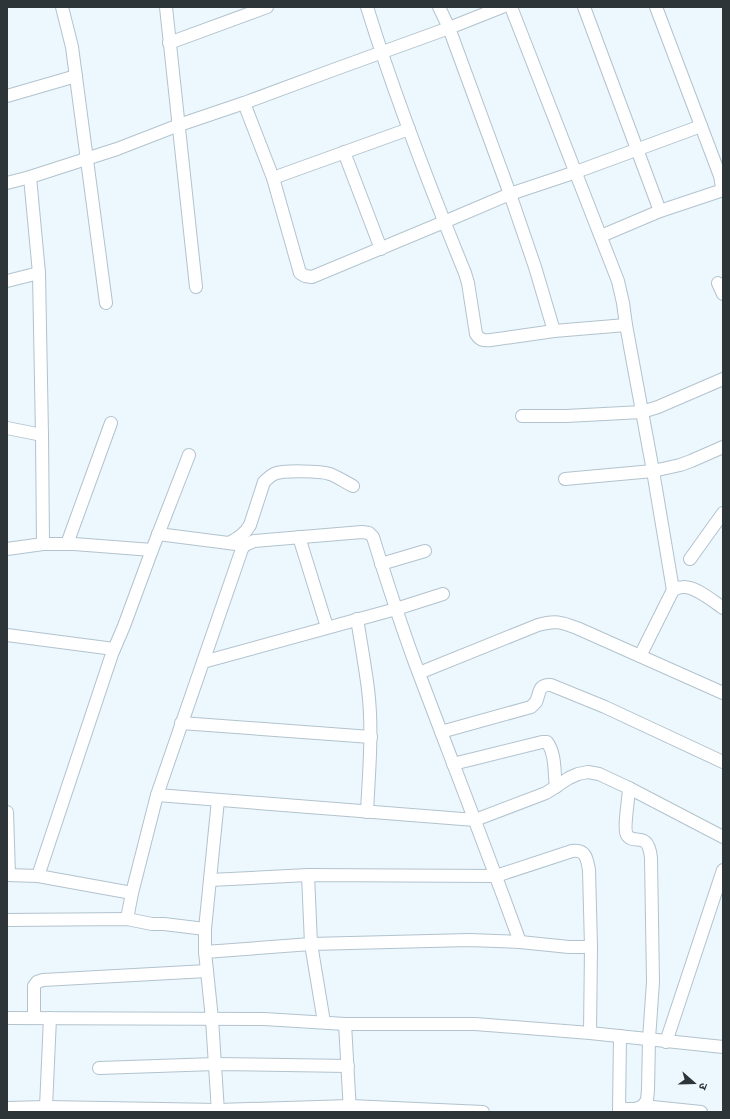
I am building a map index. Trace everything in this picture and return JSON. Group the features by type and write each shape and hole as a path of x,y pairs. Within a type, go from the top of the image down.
{"street":[{"path":"62,7 72,47 106,303"},
{"path":"166,7 196,287"},
{"path":"169,43 247,10 267,7"},
{"path":"367,7 408,129 465,273 478,338 483,341 554,331 626,325"},
{"path":"439,7 449,28 510,194 535,267 554,331"},
{"path":"7,183 30,177 117,148 244,103 502,7"},
{"path":"511,7 618,282 674,590"},
{"path":"584,7 660,211"},
{"path":"601,236 660,211 720,191 722,187 720,176 656,7"},
{"path":"7,96 76,76"},
{"path":"244,103 273,178 300,273 305,276 312,277 510,194 576,172 701,126"},
{"path":"273,178 408,129"},
{"path":"344,152 381,249"},
{"path":"30,177 39,273 43,544"},
{"path":"7,281 39,273"},
{"path":"718,283 723,294"},
{"path":"522,416 566,416 642,412 658,407 723,379"},
{"path":"67,544 111,423"},
{"path":"7,428 42,435"},
{"path":"564,479 653,470 680,465 723,447"},
{"path":"38,876 114,649 189,455"},
{"path":"229,543 247,530 264,482 275,474 285,472 321,472 331,475 352,486"},
{"path":"690,559 723,514"},
{"path":"158,534 245,545 254,541 362,532 373,537 419,674 520,942"},
{"path":"299,537 327,627"},
{"path":"7,549 43,544 67,544 152,550"},
{"path":"127,920 132,892 157,796 242,549 245,545"},
{"path":"381,564 425,551"},
{"path":"640,656 674,590 681,586 688,587 723,608"},
{"path":"203,662 396,609 443,594"},
{"path":"357,619 368,689 370,737 367,812"},
{"path":"419,674 550,622 561,622 723,693"},
{"path":"7,635 114,649"},
{"path":"441,732 531,707 535,702 538,693 546,684 605,707 723,762"},
{"path":"182,723 370,737"},
{"path":"453,764 547,742 552,753 556,787"},
{"path":"157,796 475,820 546,793 570,778 578,774 588,772 599,774 630,788 723,837"},
{"path":"630,788 625,828 627,835 631,839 641,839 646,842 650,848 651,858 653,982 648,1090 647,1100 643,1106"},
{"path":"218,800 205,929 205,952 212,1019 218,1111"},
{"path":"7,812 8,875 38,876 132,892"},
{"path":"210,880 308,875 496,876 572,851 578,850 583,852 587,859 589,870 590,1033"},
{"path":"666,1042 722,873"},
{"path":"308,875 311,944 324,1022"},
{"path":"7,920 127,920 205,929"},
{"path":"205,952 311,944 469,940 590,947"},
{"path":"34,1018 34,986 37,982 44,980 207,971"},
{"path":"7,1018 264,1019 345,1024 475,1024 590,1033 723,1047"},
{"path":"46,1107 50,1018"},
{"path":"345,1024 350,1109"},
{"path":"619,1112 620,1036"},
{"path":"99,1068 215,1064 348,1066"},
{"path":"619,1112 623,1109 635,1109 643,1106 701,1112"},
{"path":"7,1108 46,1107 173,1111 350,1109 483,1112"}]}
